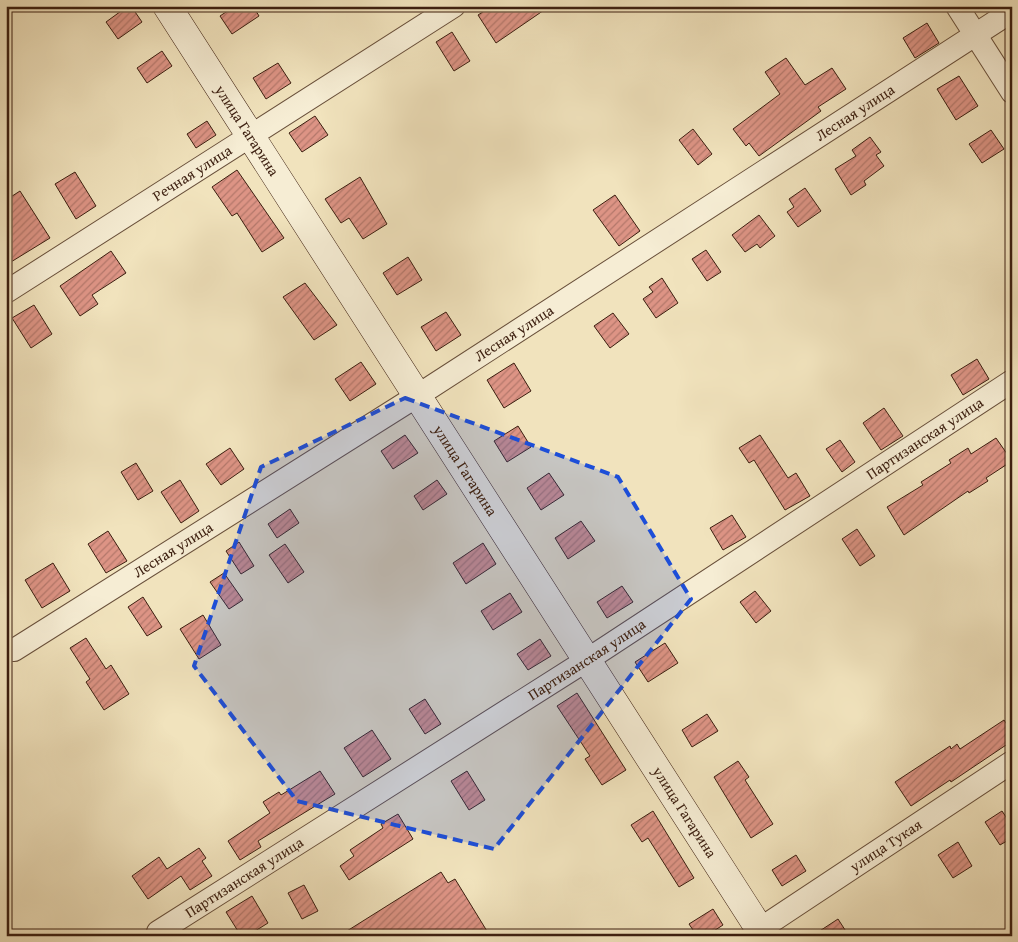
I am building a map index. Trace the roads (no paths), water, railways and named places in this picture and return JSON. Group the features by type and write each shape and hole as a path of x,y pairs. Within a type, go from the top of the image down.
{"main road":[{"name":"улица Гагарина","path":"167,6 762,932"}],"street":[{"name":"Речная улица","path":"6,292 454,6"},
{"path":"957,6 1012,92"},
{"name":"Лесная улица","path":"14,650 417,396 1012,11"},
{"name":"Партизанская улица","path":"158,932 587,660 1012,381"},
{"name":"улица Тукая","path":"762,932 1012,762"}]}
